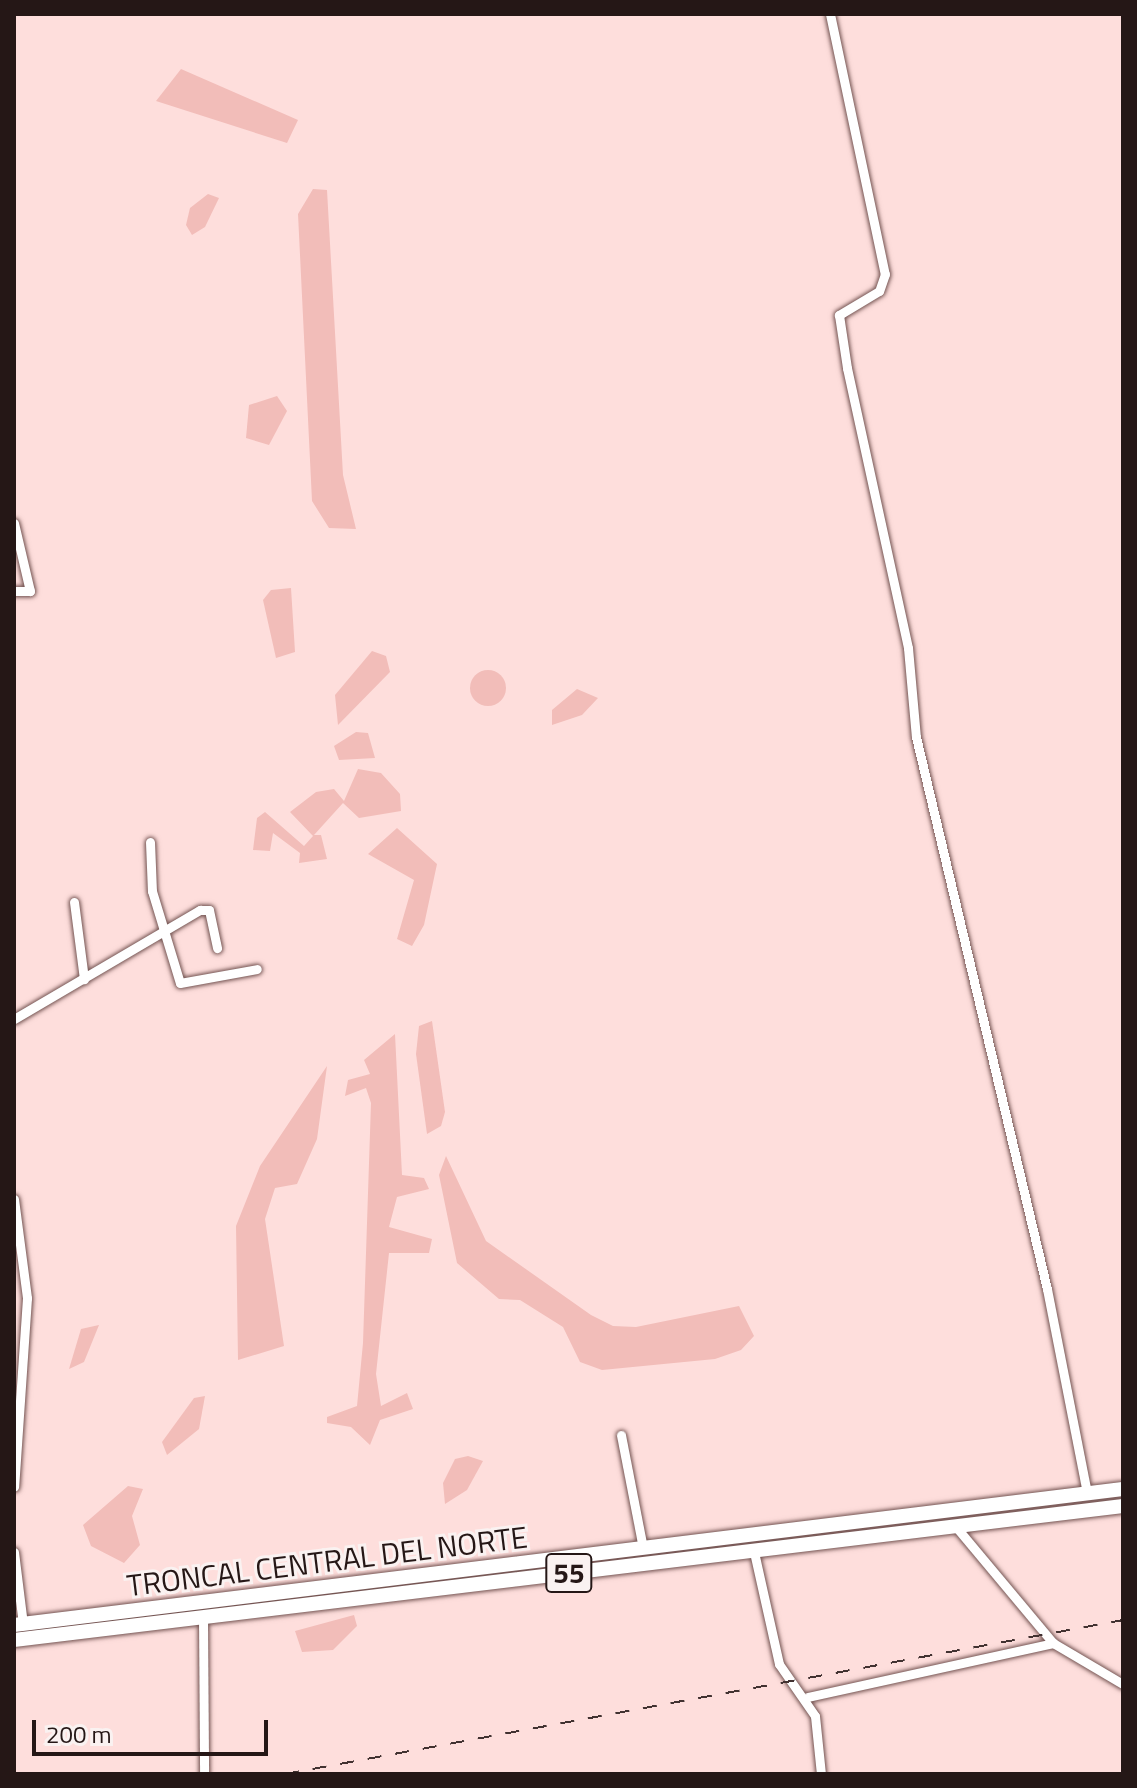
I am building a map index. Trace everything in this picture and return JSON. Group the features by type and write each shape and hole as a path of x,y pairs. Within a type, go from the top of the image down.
{"highway":[{"name":"TRONCAL CENTRAL DEL NORTE","path":"18,1624 1123,1489"},
{"name":"TRONCAL CENTRAL DEL NORTE","path":"14,1640 1123,1506"}],"street":[{"path":"830,14 885,274 879,291 839,315 847,368 908,648 916,737 1047,1289 1087,1493"},
{"path":"14,523 30,591 14,591"},
{"path":"150,842 152,891 168,928 180,983 257,969"},
{"path":"74,902 84,979"},
{"path":"14,1019 204,908 217,948"},
{"path":"14,1199 27,1298 14,1487"},
{"path":"621,1435 643,1548"},
{"path":"957,1528 1053,1643 1123,1684"},
{"path":"14,1552 18,1624"},
{"path":"754,1552 779,1664 808,1697 821,1774"},
{"path":"203,1617 204,1774"},
{"path":"808,1697 1053,1643"}],"shaded area":[{"path":"181,69 298,120 287,143 156,101"},
{"path":"313,189 327,190 343,475 356,529 329,528 312,501 298,214"},
{"path":"208,194 219,198 205,227 192,235 186,225 190,208"},
{"path":"277,396 287,411 269,445 246,438 249,405"},
{"path":"291,588 295,652 276,658 263,600 271,590"},
{"path":"372,651 386,656 390,672 338,725 335,695"},
{"path":"488,670 500,676 506,688 500,700 488,706 476,700 470,688 476,676"},
{"path":"577,689 598,698 582,715 552,725 552,710"},
{"path":"356,732 368,733 375,758 339,760 334,746"},
{"path":"358,769 381,773 400,794 401,811 359,818 343,803 314,835 321,835 327,859 299,863 300,853 273,833 270,851 253,850 257,818 265,812 304,846 313,836 290,812 316,792 334,789 344,801"},
{"path":"397,828 437,864 424,925 412,946 397,939 414,880 368,854"},
{"path":"432,1021 445,1112 441,1126 427,1134 416,1054 419,1026"},
{"path":"395,1034 402,1175 424,1178 429,1189 397,1197 389,1227 432,1239 429,1253 389,1253 376,1374 381,1406 407,1393 413,1409 380,1420 370,1445 351,1427 327,1423 327,1417 357,1406 363,1343 371,1103 366,1088 345,1096 348,1080 370,1074 364,1060"},
{"path":"327,1066 317,1139 297,1184 275,1188 265,1219 284,1346 238,1360 236,1226 260,1166"},
{"path":"446,1156 486,1241 591,1315 613,1326 636,1327 739,1306 754,1336 741,1350 715,1359 602,1370 580,1362 563,1327 520,1300 499,1299 457,1263 439,1175"},
{"path":"99,1325 84,1362 69,1369 81,1329"},
{"path":"205,1396 199,1429 167,1455 162,1442 194,1398"},
{"path":"468,1456 483,1461 467,1490 445,1504 443,1483 455,1459"},
{"path":"128,1486 143,1489 132,1516 140,1545 124,1563 91,1546 83,1525"},
{"path":"354,1615 357,1626 333,1650 302,1652 295,1631"}],"railway":[{"path":"285,1774 1123,1620"}]}
